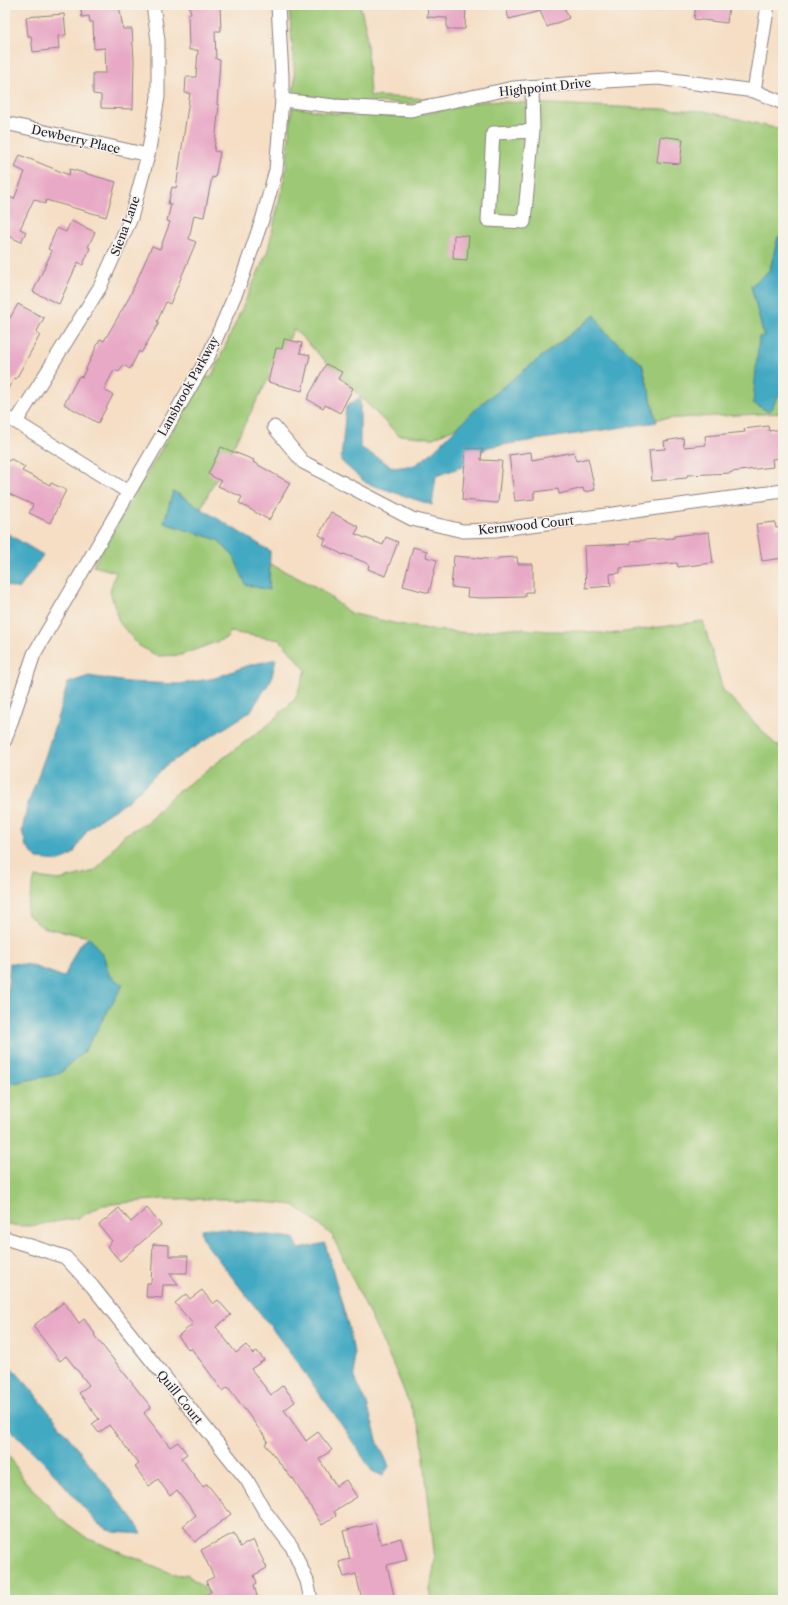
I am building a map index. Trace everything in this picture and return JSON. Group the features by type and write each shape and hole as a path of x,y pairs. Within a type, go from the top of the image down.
{"street":[{"name":"Siena Lane","path":"11,420 100,287 131,218 148,155 158,97 158,40 153,5"},
{"name":"Lansbrook Parkway","path":"5,740 34,654 208,356 241,281 263,217 276,170 282,100 282,54 278,5"},
{"path":"754,91 768,5"},
{"name":"Highpoint Drive","path":"282,100 334,106 411,110 513,88 658,78 754,91 783,103"},
{"path":"532,87 533,131 524,222 488,220 493,133 533,131"},
{"name":"Dewberry Place","path":"5,124 148,155"},
{"path":"11,420 128,492"},
{"name":"Kernwood Court","path":"274,427 303,462 412,519 463,531 495,530 783,491"},
{"name":"Quill Court","path":"5,1238 65,1257 92,1286 247,1480 264,1510 292,1547 307,1581 311,1600"}],"green space":[{"path":"289,5 360,5 366,29 370,96 434,99 410,104 334,100 293,95 295,79"},
{"path":"484,101 705,111 783,130 783,236 778,237 770,270 751,286 764,337 759,337 781,391 783,383 783,413 656,419 642,364 605,332 595,315 481,404 461,425 433,438 398,435 294,329 201,508 173,491 164,523 218,540 234,557 246,585 269,590 270,564 320,589 350,613 393,623 434,630 469,633 510,628 548,631 581,631 610,634 703,621 723,690 777,746 783,745 783,1600 432,1600 430,1590 435,1560 421,1432 392,1362 332,1235 294,1205 233,1199 162,1199 103,1205 78,1218 30,1226 5,1225 5,1090 8,1084 59,1074 84,1052 109,975 104,957 89,937 42,927 26,913 35,877 59,880 95,871 124,835 148,822 171,797 269,724 295,699 306,670 280,640 230,632 227,638 181,655 157,656 138,645 119,622 110,591 116,572 93,566 204,376 211,378 268,250 286,170 292,107 333,113 410,117"},
{"path":"5,1449 24,1480 62,1520 87,1538 178,1576 187,1574 218,1600 5,1600"}],"water":[{"path":"783,236 783,383 781,391 770,411 767,411 753,403 759,337 764,336 751,286 770,270 778,237"},
{"path":"595,315 605,332 642,364 657,422 488,447 462,467 436,476 432,505 366,483 341,461 346,407 360,397 360,447 394,468 415,465 429,455 481,404"},
{"path":"173,491 270,551 269,590 246,585 234,557 218,540 164,523"},
{"path":"5,532 43,555 19,589 5,585"},
{"path":"276,659 271,680 250,712 166,765 128,801 103,817 87,830 73,854 60,861 37,859 26,846 22,831 27,807 46,754 68,683 89,676 127,682 179,684 215,678 246,666"},
{"path":"89,937 104,957 109,975 123,985 84,1052 59,1074 8,1084 5,1039 10,963 30,965 64,977 79,945"},
{"path":"212,1228 294,1238 299,1249 325,1243 350,1332 354,1353 355,1378 367,1404 378,1443 389,1466 383,1476 372,1471 335,1415 271,1327 203,1240 201,1229"},
{"path":"5,1360 31,1389 136,1523 142,1534 114,1532 98,1524 53,1472 5,1424"}],"building":[{"path":"80,5 119,5 123,29 132,29 134,60 133,109 101,108 101,95 93,94 93,73 106,73 105,48 94,49 93,22 90,22 89,16 82,17"},
{"path":"189,5 220,5 221,31 215,31 216,59 220,60 217,105 219,105 214,151 220,152 215,178 212,177 204,217 194,215 189,239 196,242 170,304 166,302 157,322 159,323 141,353 139,351 130,369 123,365 119,372 114,370 104,390 113,395 98,423 64,404 79,376 82,377 100,339 104,341 129,298 152,246 160,249 170,222 167,221 171,204 168,204 172,187 176,188 190,93 185,93 186,77 196,77 198,50 189,50 188,14 191,14"},
{"path":"428,5 466,5 465,29 447,29 447,18 427,17"},
{"path":"505,5 563,5 569,18 547,27 540,11 509,19"},
{"path":"696,5 729,5 727,23 694,19"},
{"path":"64,14 66,35 58,36 59,49 33,52 31,36 28,36 26,17"},
{"path":"660,136 683,139 680,164 657,162"},
{"path":"20,155 69,175 70,169 116,182 106,217 46,200 45,204 34,199 20,229 26,232 21,242 5,234 5,195 14,199 25,172 15,167"},
{"path":"71,221 95,232 88,247 90,248 83,265 78,262 59,304 33,292 52,251 48,249 57,228 66,232"},
{"path":"454,235 469,236 467,260 453,259"},
{"path":"18,304 44,318 36,333 40,335 16,379 14,378 5,394 5,316 10,318"},
{"path":"284,339 302,343 300,353 310,355 302,391 268,382 276,348 282,349"},
{"path":"326,364 342,372 338,379 353,388 340,413 325,405 323,408 307,399"},
{"path":"768,426 769,431 783,429 783,458 772,459 773,467 731,473 687,475 687,478 652,481 649,450 665,449 664,441 683,438 684,447 706,445 705,436 745,432 744,429"},
{"path":"221,447 254,460 253,462 290,483 269,520 239,503 242,497 218,486 221,481 208,474"},
{"path":"466,448 482,449 481,460 502,461 498,503 462,500"},
{"path":"531,452 532,460 574,452 576,461 588,458 595,490 584,492 583,488 559,494 558,489 534,492 534,499 515,501 509,455"},
{"path":"5,459 9,461 11,459 25,467 22,471 50,485 51,483 66,490 50,523 29,513 33,505 5,492"},
{"path":"331,512 359,527 355,534 383,545 386,537 398,542 385,576 368,569 369,564 344,554 343,555 323,544 326,539 319,535"},
{"path":"775,522 776,528 783,527 783,558 762,561 756,524"},
{"path":"709,532 713,563 678,567 677,563 620,568 620,573 610,574 611,586 586,588 584,546 630,544 630,541 674,538 674,536"},
{"path":"413,547 427,551 426,557 437,560 429,593 403,586"},
{"path":"454,556 498,560 498,558 517,557 518,564 533,564 533,592 525,592 525,597 467,597 468,589 451,587"},
{"path":"119,1208 131,1222 147,1208 161,1225 120,1261 107,1246 112,1241 99,1225"},
{"path":"153,1244 169,1245 169,1256 188,1256 187,1273 169,1273 179,1285 163,1285 162,1298 146,1297 147,1283 151,1283"},
{"path":"202,1290 213,1304 218,1300 231,1315 216,1327 236,1353 246,1345 253,1354 257,1351 264,1360 251,1369 271,1395 283,1385 295,1402 284,1410 306,1441 318,1432 332,1450 319,1459 336,1486 346,1480 357,1497 334,1511 336,1516 322,1525 293,1478 292,1479 265,1444 268,1441 228,1387 223,1391 191,1348 189,1350 178,1336 193,1324 175,1303 186,1294 190,1299"},
{"path":"64,1302 79,1323 84,1319 95,1334 94,1335 151,1407 144,1413 170,1447 178,1442 187,1454 181,1458 203,1487 207,1484 231,1514 195,1542 183,1526 196,1515 177,1490 170,1496 158,1479 149,1486 135,1467 139,1464 109,1425 99,1433 92,1424 99,1419 79,1393 89,1385 66,1356 60,1361 33,1326"},
{"path":"375,1523 381,1544 401,1538 407,1560 387,1565 395,1600 362,1600 356,1574 344,1577 339,1562 350,1559 343,1531"},
{"path":"234,1533 240,1547 253,1540 267,1568 254,1575 257,1583 254,1585 258,1600 194,1600 211,1592 206,1581 214,1577 201,1550"}]}
